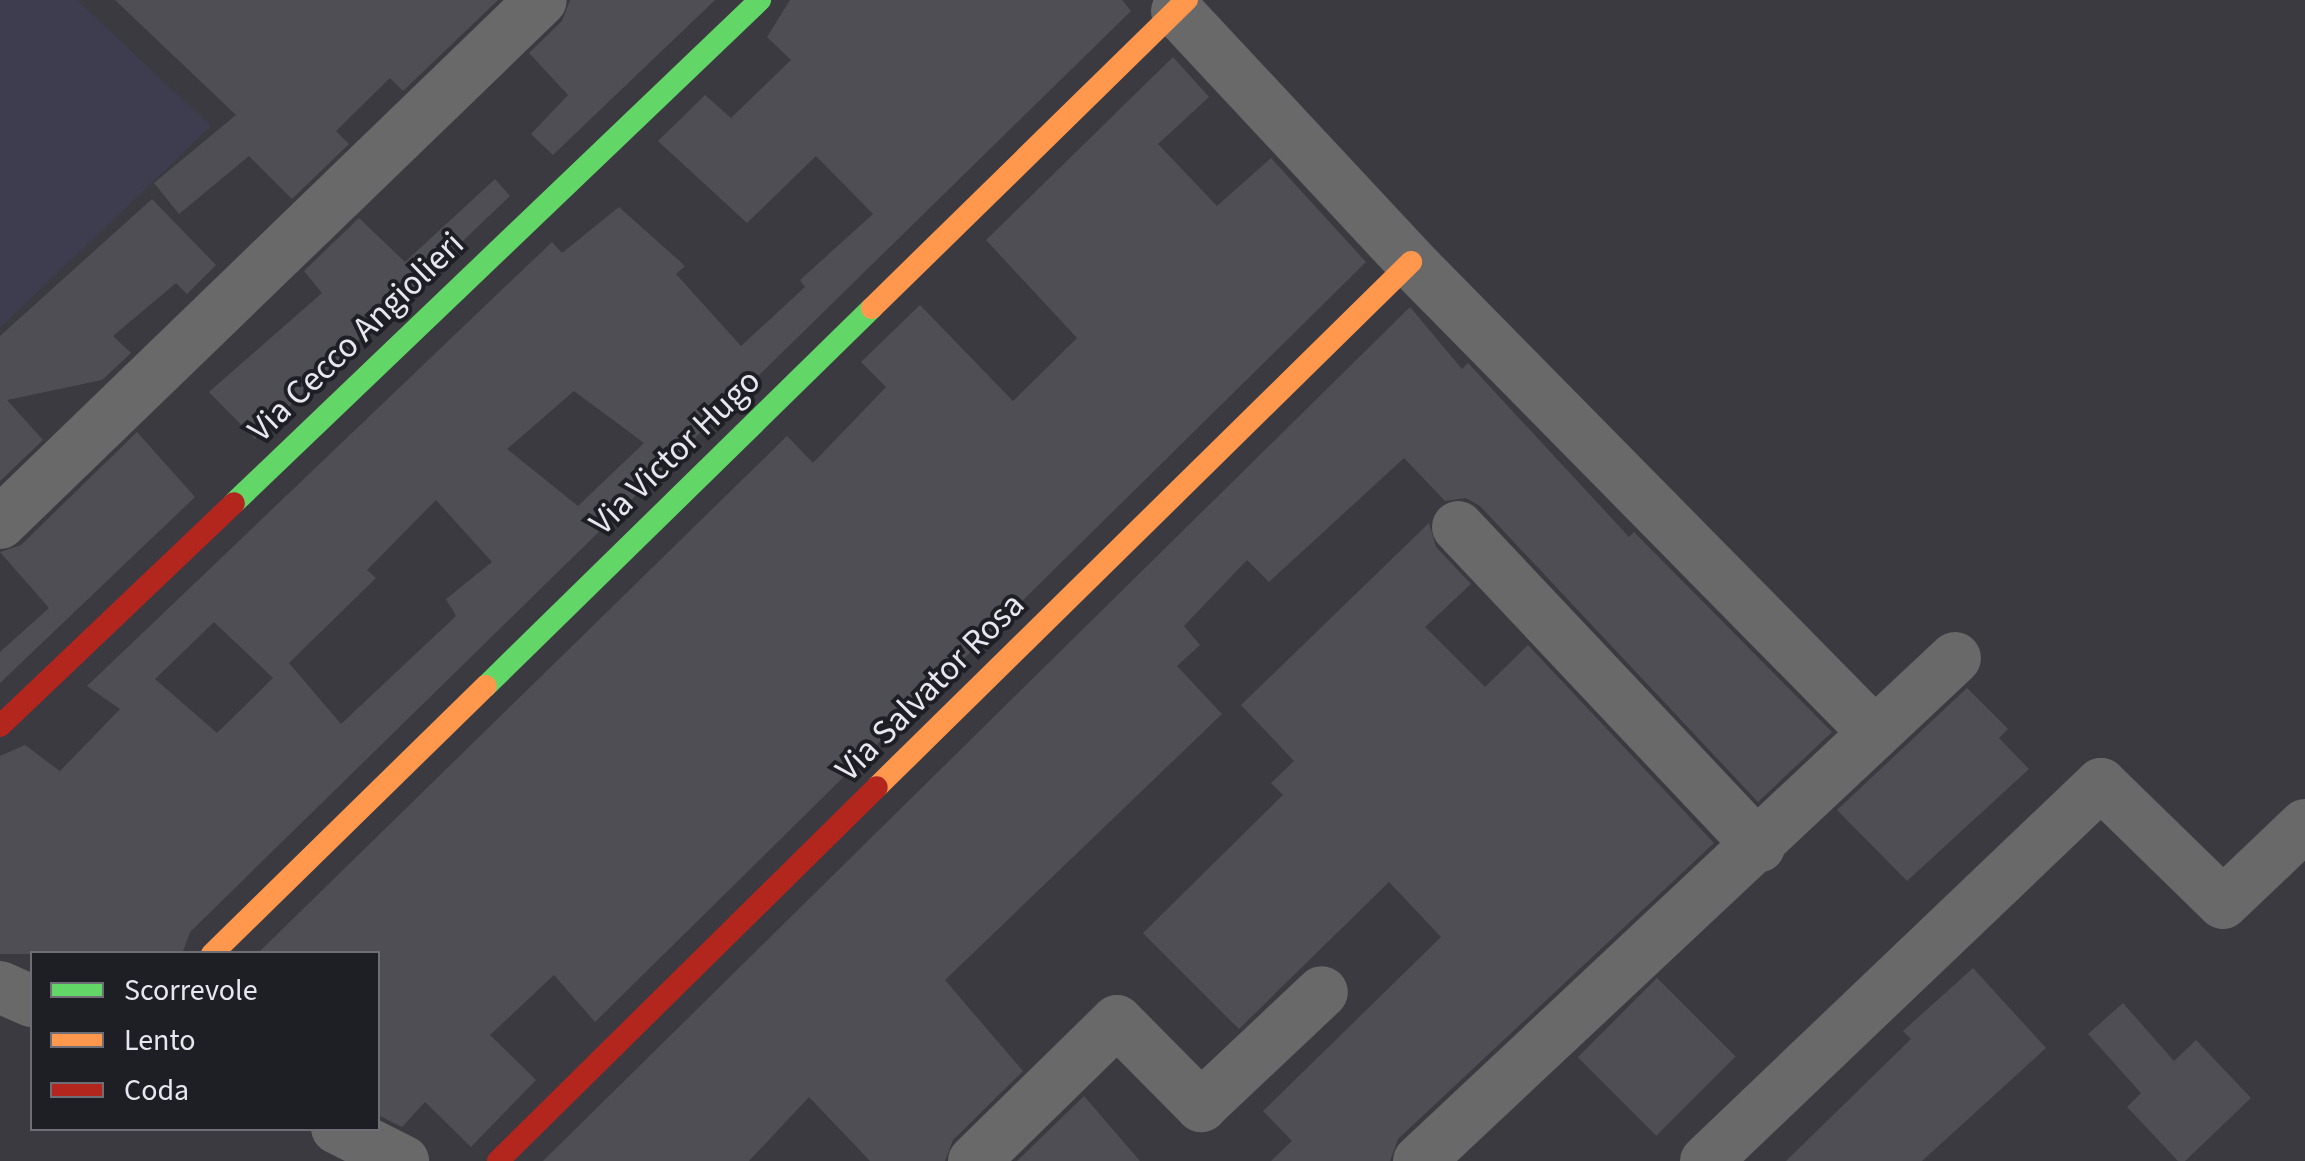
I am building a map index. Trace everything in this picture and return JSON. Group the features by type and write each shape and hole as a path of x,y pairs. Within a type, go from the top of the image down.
{"street":[{"path":"0,523 541,0"},
{"name":"Via Cecco Angiolieri","path":"0,726 760,0"},
{"path":"1182,5 1411,262 1875,733"},
{"name":"Via Victor Hugo","path":"215,951 1182,5"},
{"name":"Via Salvator Rosa","path":"498,1161 1411,262"},
{"path":"1458,527 1759,846"},
{"path":"1419,1161 1759,846 1954,658"},
{"path":"1706,1161 2101,784 2223,902 2305,825"},
{"path":"0,987 30,1000"},
{"path":"974,1161 1117,1022 1200,1106 1322,992"}],"shaded area":[{"path":"0,0 77,0 211,126 0,328"}],"building":[{"path":"115,0 498,0 403,91 390,78 336,131 349,144 292,199 249,156 179,214 154,183 236,115"},
{"path":"570,0 715,0 553,155 531,134 568,95 529,53 562,21"},
{"path":"790,0 1122,0 1131,11 190,932 183,951 0,954 0,756 25,745 60,771 120,709 87,686 552,242 562,253 619,207 685,266 676,274 741,346 805,287 800,280 873,214 816,156 747,223 658,141 705,95 731,118 791,60 767,37","holes":["574,391 644,443 578,506 507,449","436,500 492,562 446,599 456,616 341,724 289,663 376,578 367,570","214,622 273,678 217,733 155,679"]},
{"path":"1173,57 1209,97 1158,144 1217,206 1271,158 1366,262 595,1022 554,975 490,1035 536,1080 471,1147 425,1102 402,1127 380,1116 380,951 260,951 787,436 813,463 886,387 861,362 920,305 1013,401 1077,338 986,240"},
{"path":"495,179 510,196 255,439 209,392 322,293 304,271 359,218 405,262"},
{"path":"152,199 216,265 187,294 176,283 113,336 131,353 102,380 7,400 43,440 0,481 0,336"},
{"path":"1410,307 1462,369 1468,363 1629,537 1634,532 1832,732 1758,802 1480,506 1466,498 1445,501 1404,458 1269,582 1247,560 1184,626 1200,645 1177,666 1222,714 945,980 1023,1071 953,1140 945,1161 870,1161 809,1097 749,1161 543,1161"},
{"path":"137,432 195,497 0,683 0,652 49,608 0,552 21,545"},
{"path":"1429,523 1436,547 1471,584 1425,627 1485,687 1528,645 1714,843 1398,1139 1390,1161 1271,1161 1292,1141 1263,1111 1441,937 1389,882 1239,1029 1143,933 1283,795 1271,783 1294,761 1241,705"},
{"path":"1967,688 2008,729 1999,738 2029,769 1907,881 1837,810"},
{"path":"1973,968 2046,1048 1922,1161 1786,1161 1911,1039 1903,1031"},
{"path":"1657,978 1735,1056 1656,1136 1578,1057"},
{"path":"2123,1003 2174,1061 2196,1040 2251,1098 2185,1161 2178,1161 2127,1107 2141,1093 2088,1034"},
{"path":"1084,1096 1140,1161 1017,1161"}],"traffic: fast":[{"path":"234,503 760,0"},
{"path":"486,686 872,308"}],"traffic: slow":[{"path":"872,308 1187,0"},
{"path":"877,787 1411,262"},
{"path":"215,951 486,686"}],"traffic: jam":[{"path":"0,726 234,503"},
{"path":"498,1161 877,787"}]}
